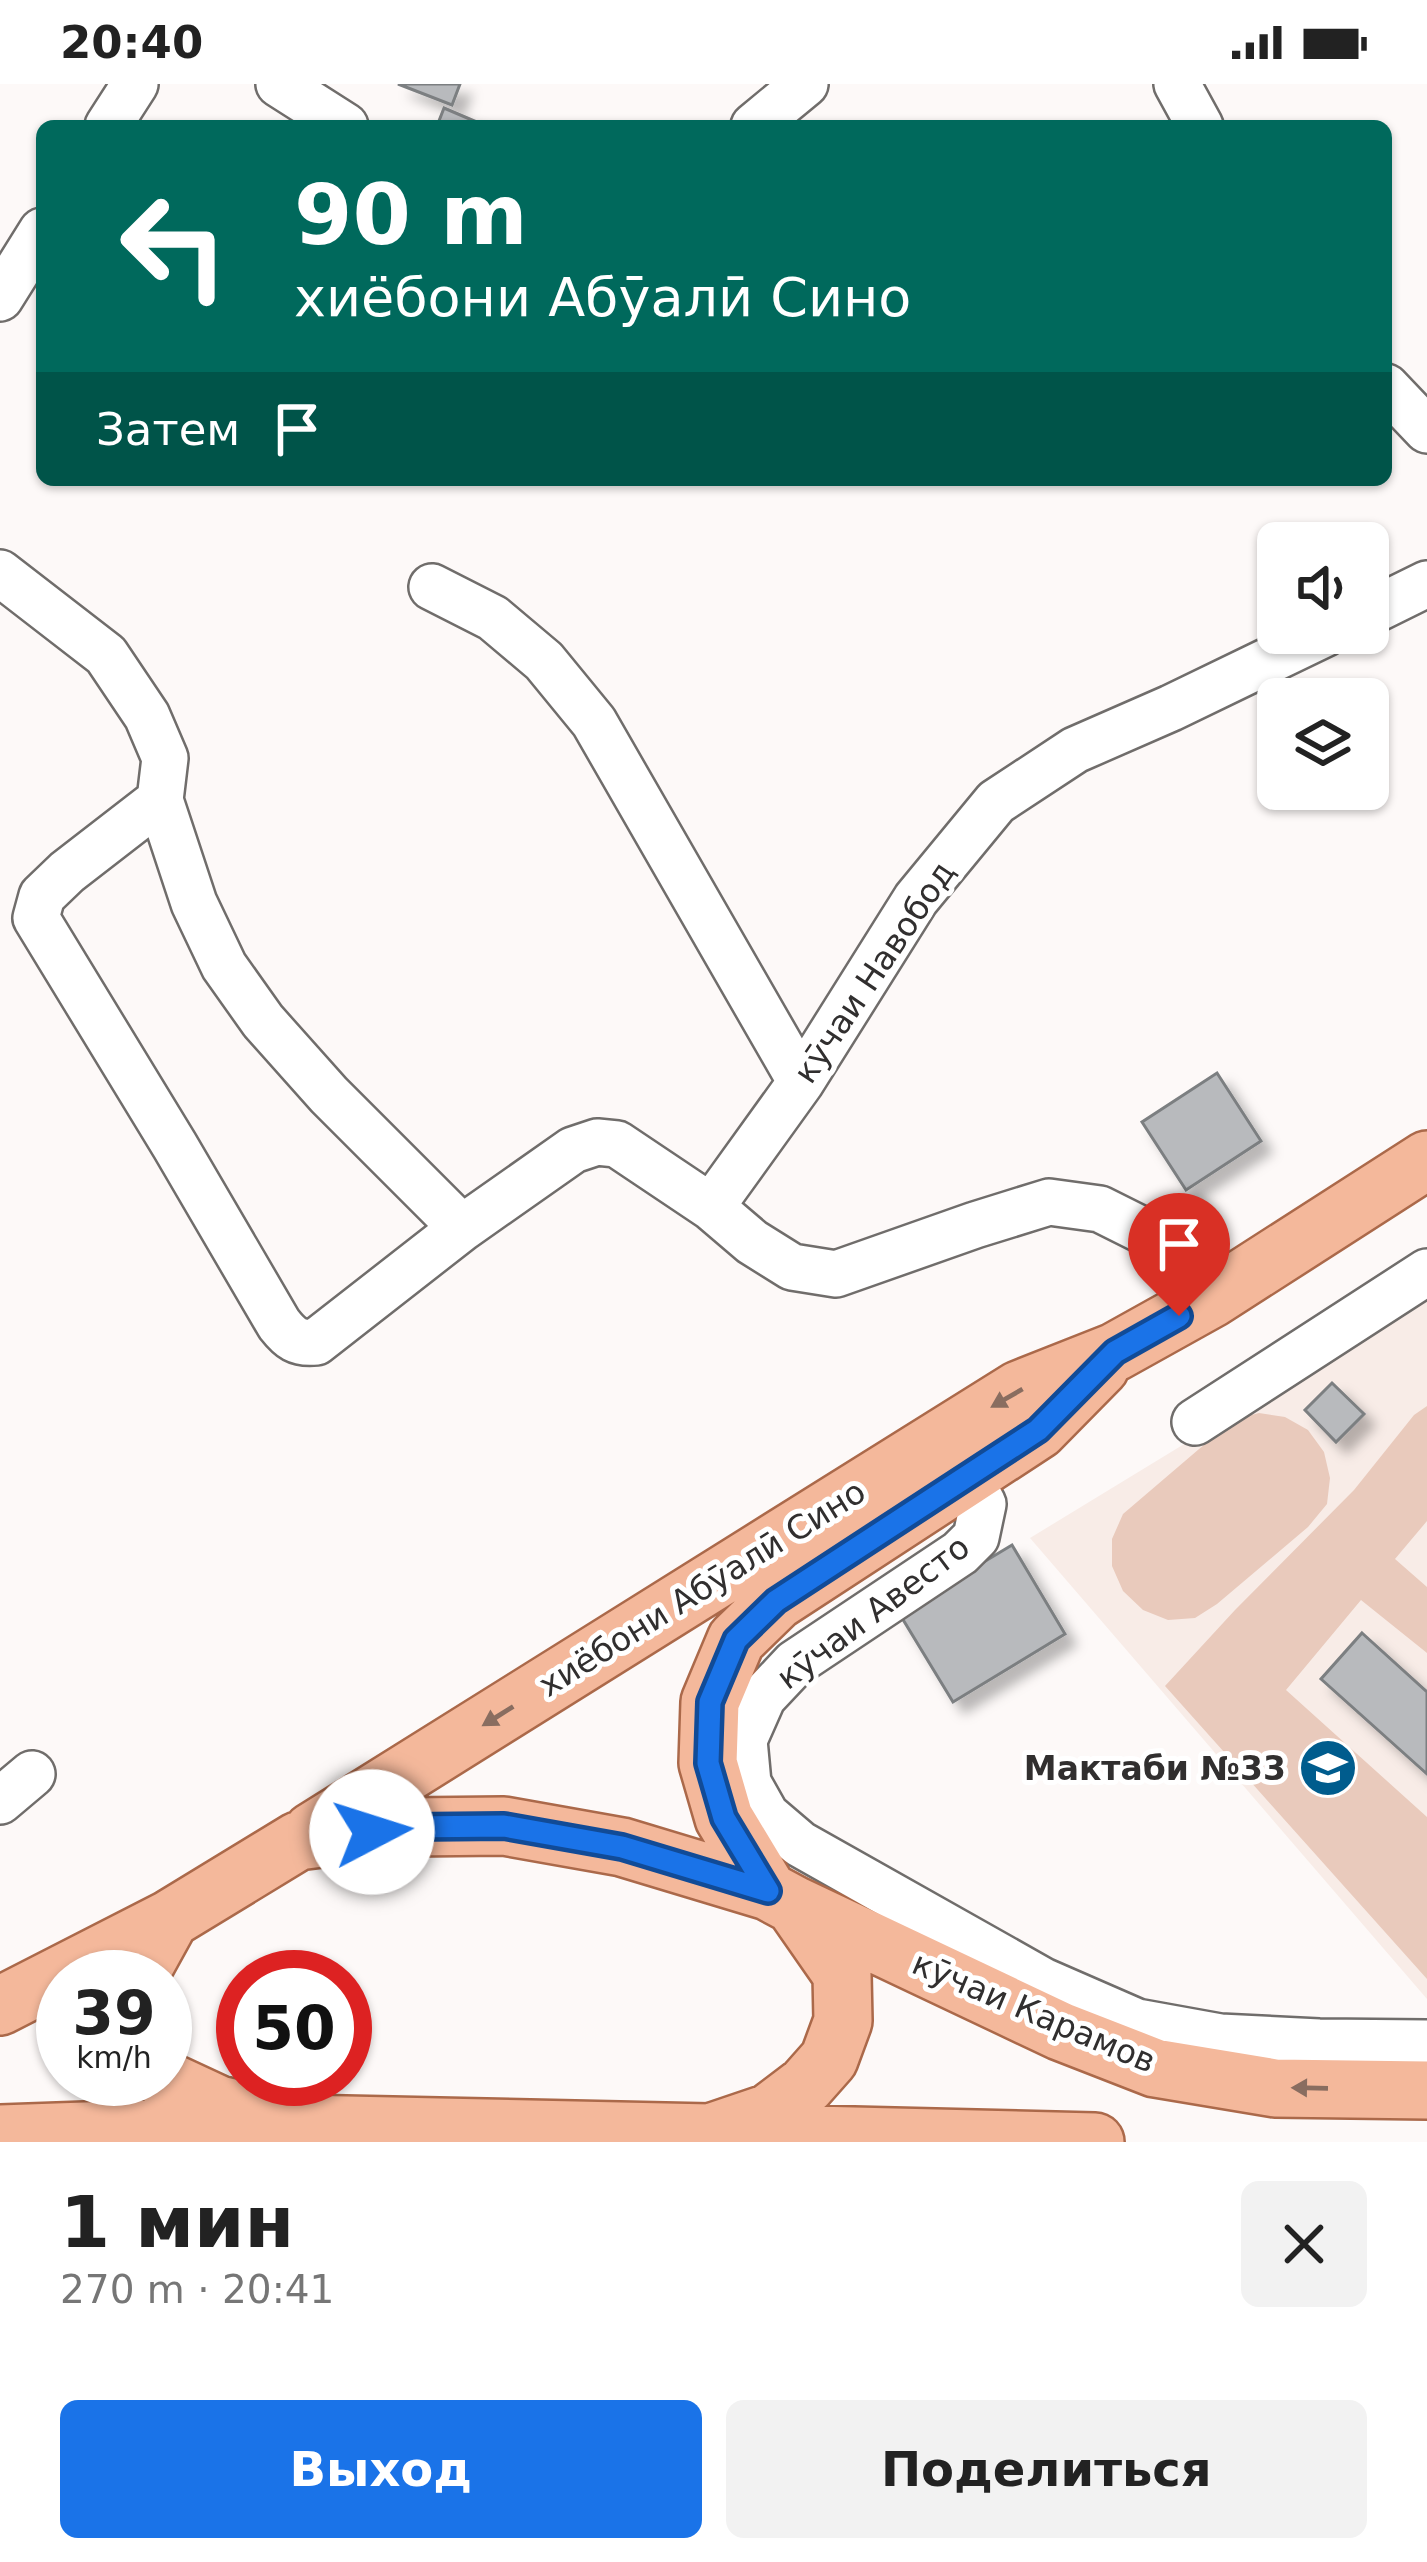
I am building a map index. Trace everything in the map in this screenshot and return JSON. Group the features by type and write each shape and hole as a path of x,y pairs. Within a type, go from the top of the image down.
{"main road":[{"name":"хиёбони Абӯалӣ Сино","path":"298,1841 1018,1390 1115,1352 1211,1298 1427,1160"},
{"name":"хиёбони Абӯалӣ Сино","path":"781,1898 724,1818 708,1763 710,1702 736,1640 776,1601 1038,1430 1115,1352"},
{"name":"кӯчаи Карамов","path":"0,2006 170,1919 298,1841 409,1827 504,1826 622,1847 781,1898 1060,2031 1155,2068 1275,2088 1427,2090"},
{"path":"710,2133 769,2113 806,2085 829,2059 843,2020 842,1974 781,1898"},
{"name":"кӯчаи Карамов","path":"153,1950 170,1919"},
{"path":"192,2092 219,2105 299,2124"},
{"path":"0,2134 299,2124 1095,2142"}],"street":[{"path":"112,120 135,84"},
{"path":"279,84 336,120"},
{"path":"761,120 805,84"},
{"path":"1177,84 1197,120"},
{"path":"0,298 36,241"},
{"path":"1392,393 1427,430"},
{"path":"0,573 106,655 147,716 165,758 160,800 194,903 224,966 250,1003 329,1095 462,1228"},
{"path":"1389,603 1427,584"},
{"path":"432,587 494,618 544,661 594,722 801,1082"},
{"name":"кӯчаи Навобод","path":"712,1207 801,1082 916,898 997,802 1076,749 1283,654"},
{"path":"160,800 67,872 42,896 36,918 290,1338 316,1342 462,1228 572,1150 597,1142 617,1144 792,1267 836,1274 1049,1202 1100,1209 1148,1233 1211,1298"},
{"path":"1195,1422 1427,1272"},
{"name":"кӯчаи Авесто","path":"968,1476 983,1504 976,1537 960,1553 795,1663 763,1696 744,1740 748,1784 766,1815 800,1844 1043,1981 1137,2022 1220,2036 1427,2043"}],"shaded area":[{"name":"Мактаби №33","path":"1427,1296 1427,1999 1030,1538"},
{"path":"1427,1406 1427,1521 1395,1559 1427,1587 1427,1653 1361,1600 1286,1690 1427,1817 1427,1979 1165,1686 1354,1490 1414,1415"},
{"path":"1259,1413 1285,1417 1308,1430 1324,1452 1330,1478 1327,1504 1308,1527 1195,1618 1168,1620 1143,1610 1123,1591 1112,1566 1112,1539 1123,1514 1233,1420"}],"building":[{"path":"398,84 460,84 452,105"},
{"path":"444,108 472,120 439,120"},
{"path":"1217,1073 1261,1141 1186,1190 1142,1122"},
{"path":"1332,1383 1364,1414 1336,1442 1305,1410"},
{"path":"1012,1545 1065,1634 953,1702 899,1613"},
{"path":"1362,1633 1427,1692 1427,1774 1321,1679"}],"place":[{"name":"Мактаби №33","path":"1328,1768"}],"route":[{"path":"372,1832 504,1826 622,1847 768,1891 724,1818 708,1763 710,1702 736,1640 776,1601 1038,1430 1115,1352 1179,1316"}]}
